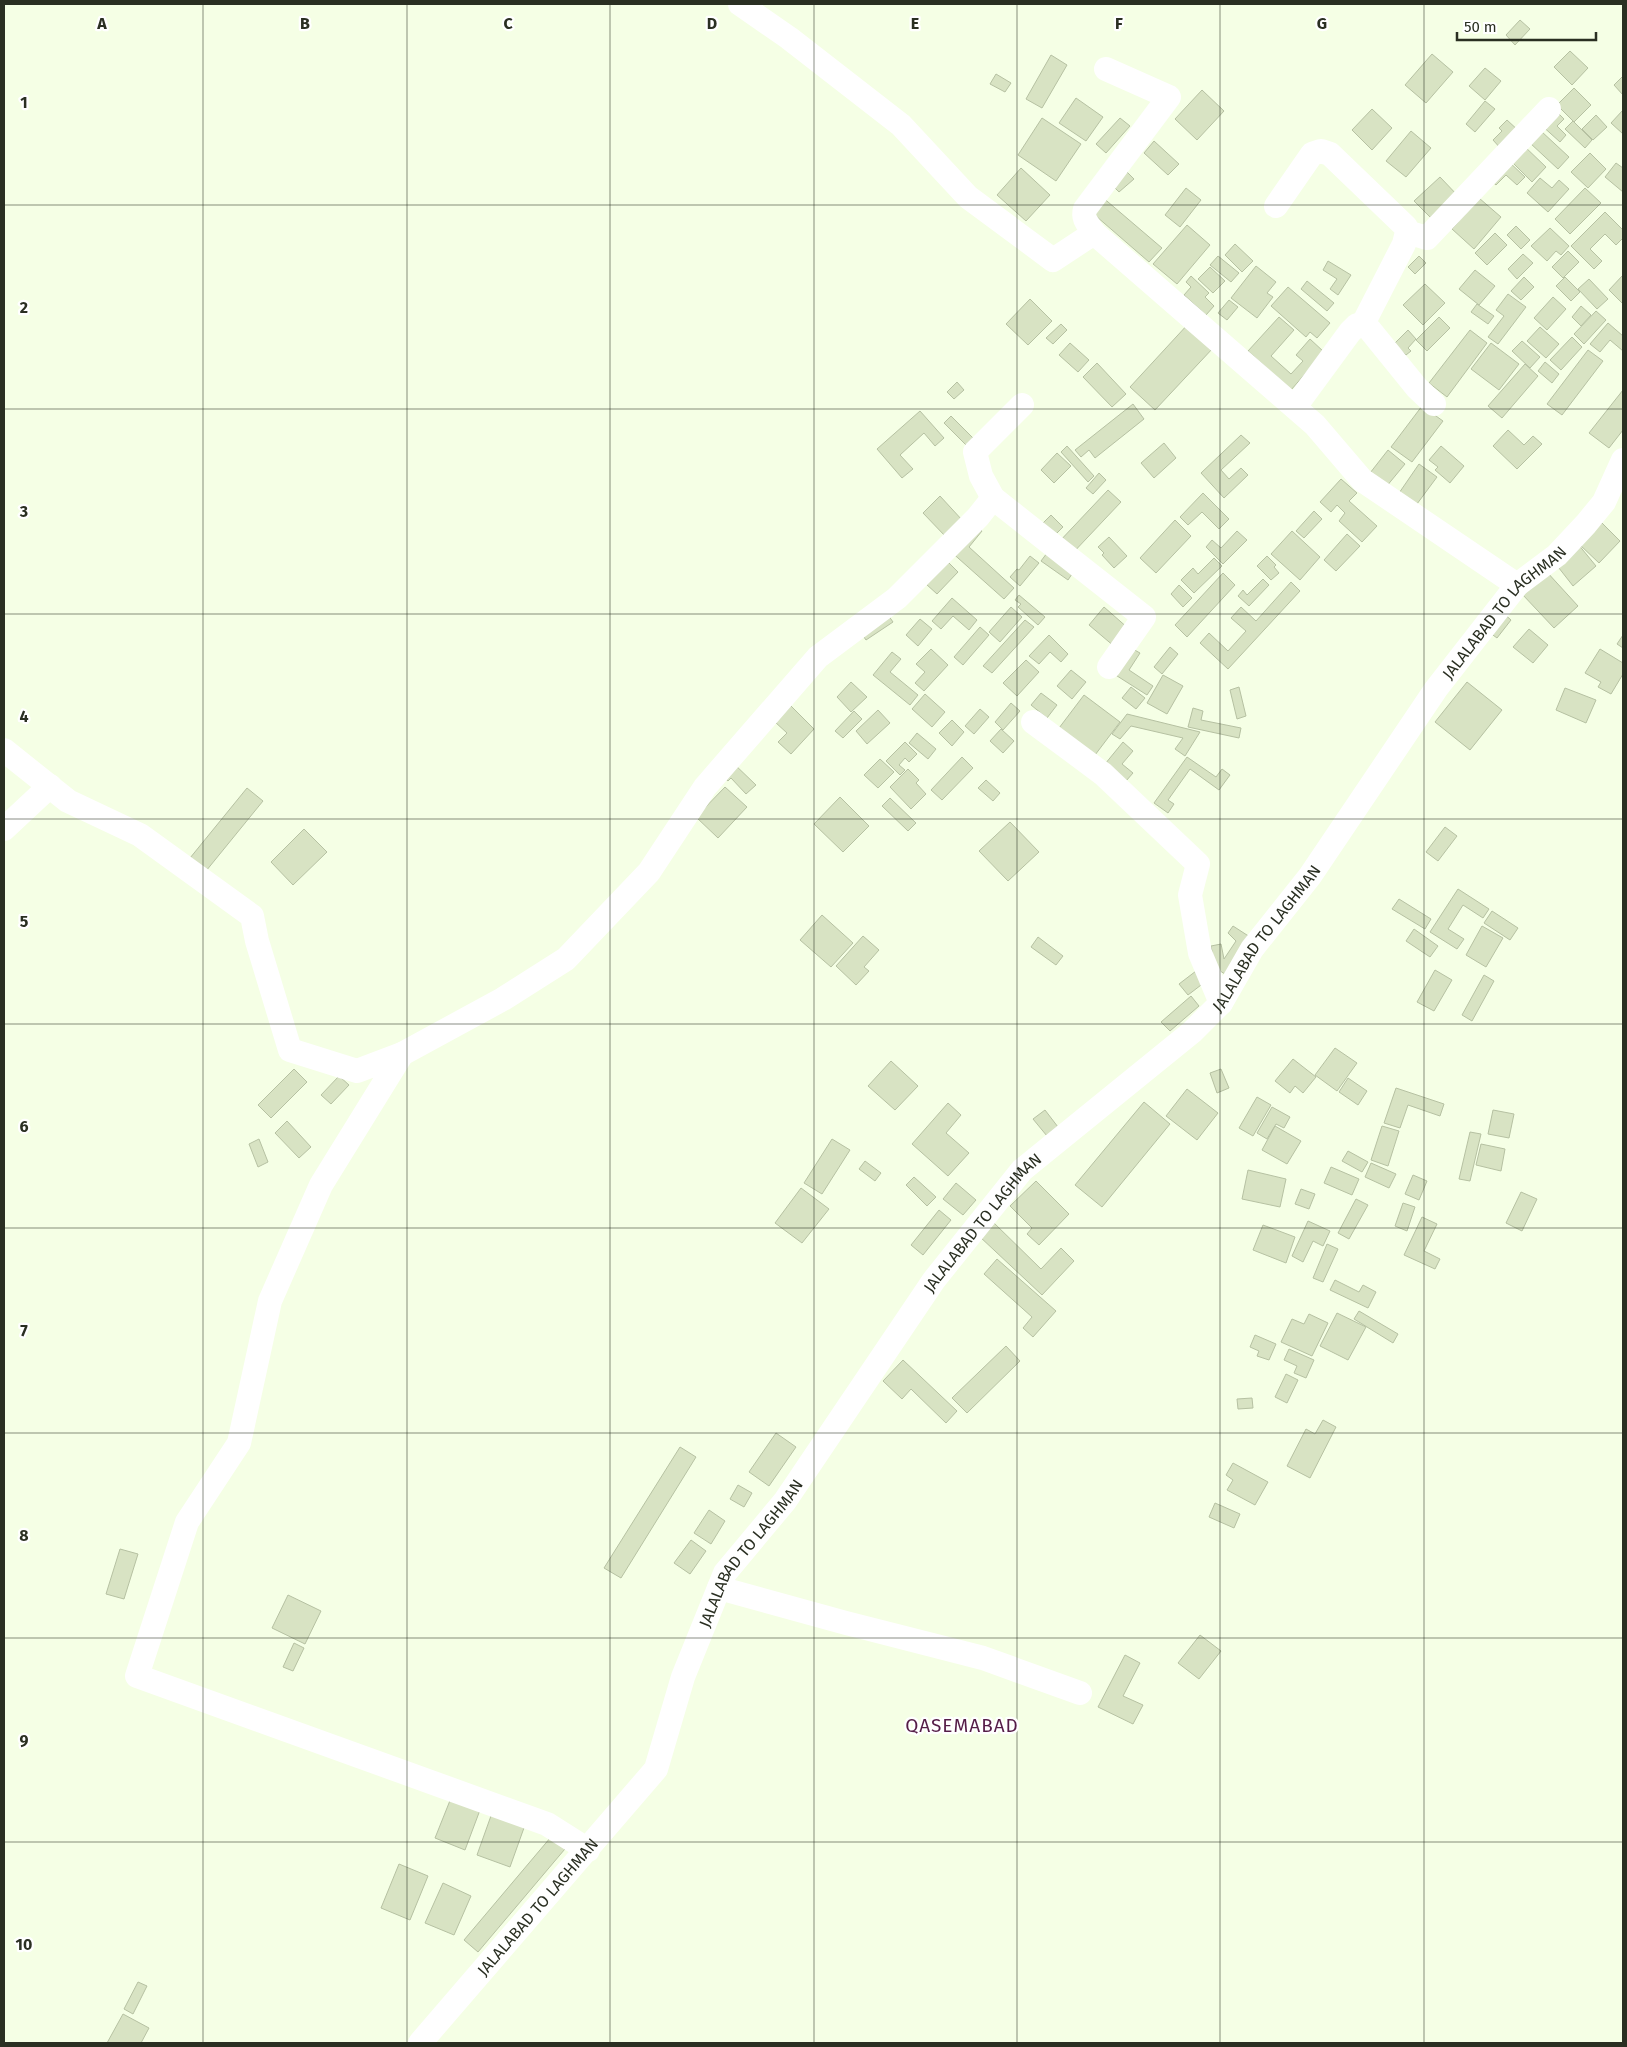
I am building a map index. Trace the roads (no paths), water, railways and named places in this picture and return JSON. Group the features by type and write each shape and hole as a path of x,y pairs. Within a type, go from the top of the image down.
{"street":[{"path":"740,4 788,38 901,125 968,197 1053,260 1094,233"},
{"path":"1106,69 1169,97 1086,208 1085,220 1094,233 1315,425 1362,480 1517,585"},
{"path":"1407,232 1427,238 1549,109"},
{"path":"1276,206 1312,154 1321,151 1330,154 1406,227 1407,232 1404,244 1363,324 1358,325 1350,332 1295,407"},
{"path":"1363,324 1417,388 1434,404"},
{"path":"1022,405 975,452 981,476 993,498 1144,617 1109,667"},
{"name":"JALALABAD TO LAGHMAN","path":"420,2043 656,1769 683,1677 725,1573 785,1501 934,1280 1022,1170 1192,1032 1221,1003 1252,949 1310,876 1436,689 1517,585 1558,555 1604,502 1623,460"},
{"path":"4,750 68,800 140,835 252,916 257,941 290,1050 357,1072 402,1054 503,999 566,959 649,872 705,786 818,657 897,598 978,516 993,498"},
{"path":"1033,722 1103,774 1198,864 1190,895 1200,953 1221,1003"},
{"path":"4,830 50,786"},
{"path":"402,1054 321,1185 270,1301 239,1443 187,1522 137,1676 547,1824 588,1850"},
{"path":"719,1588 846,1624 984,1658 1080,1692"}],"district":[{"name":"QASEMABAD","path":"962,1725"}]}
